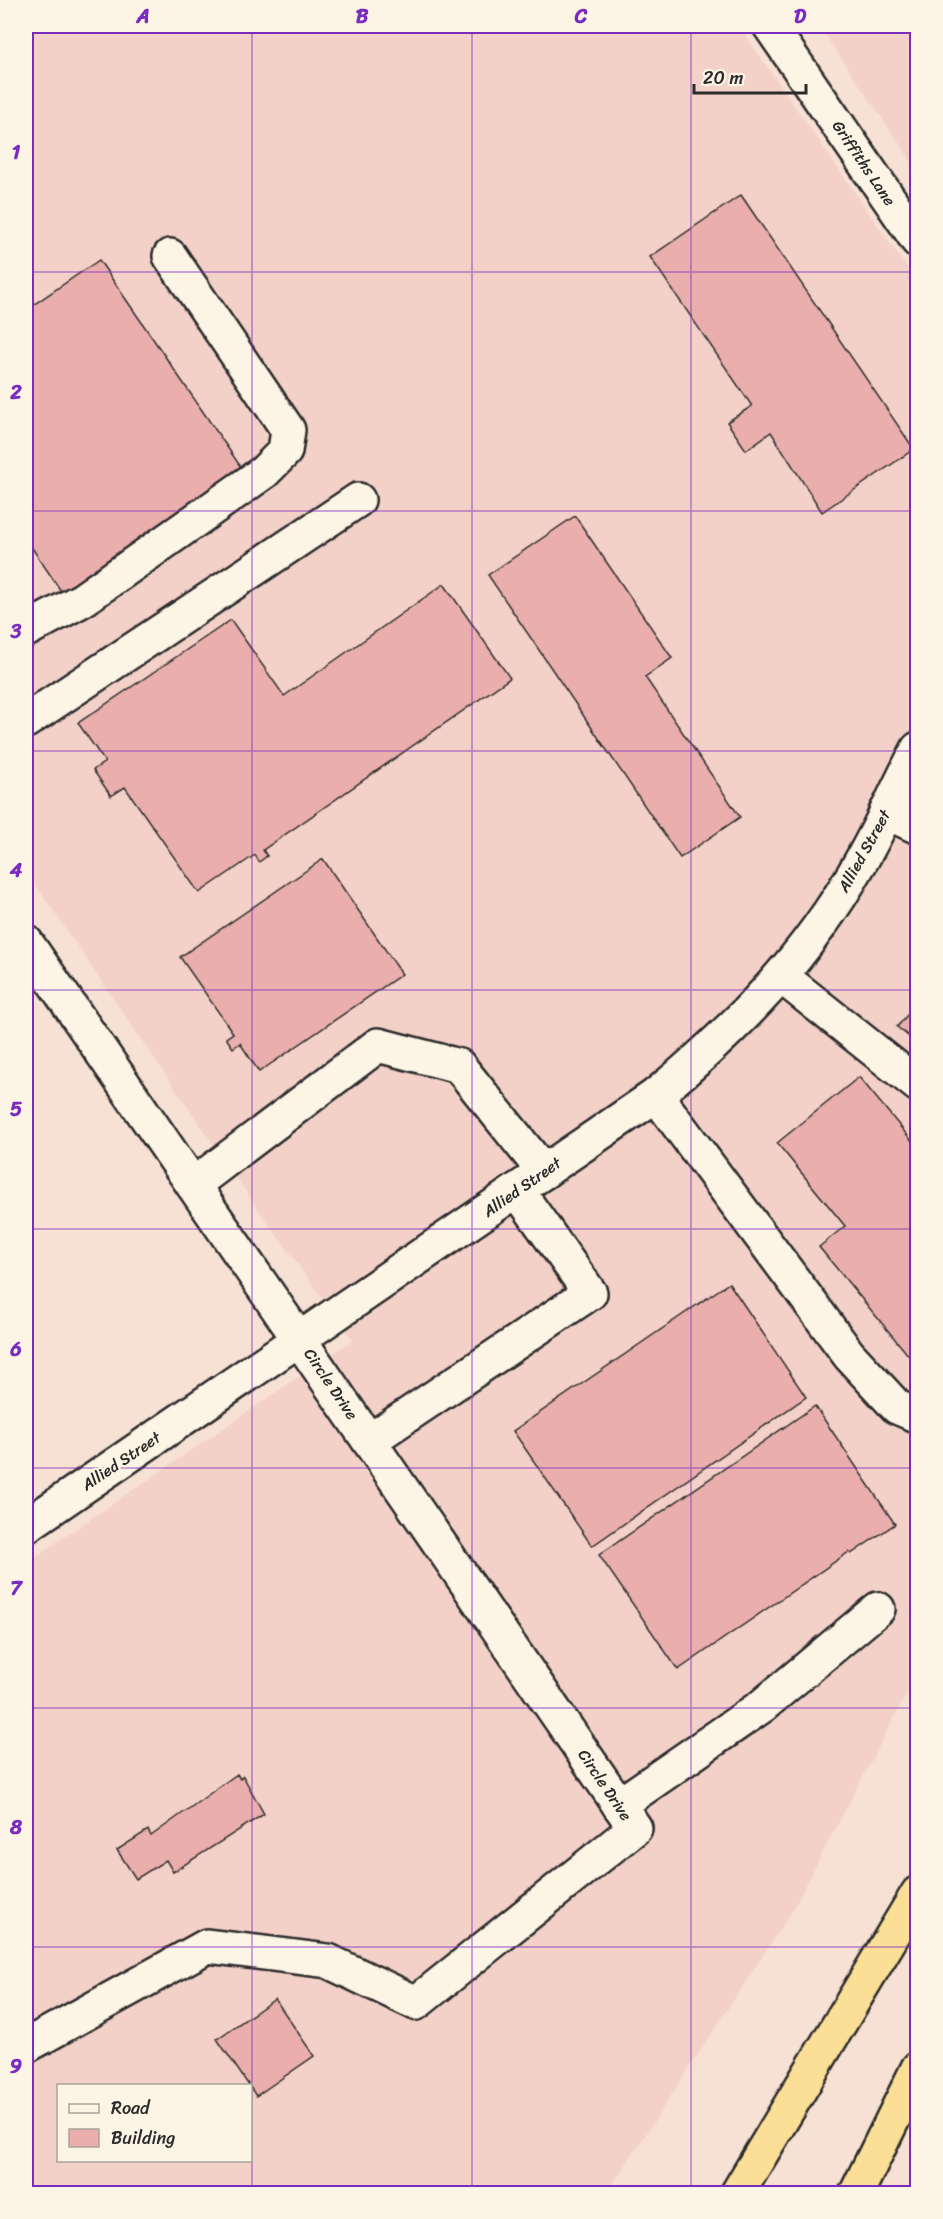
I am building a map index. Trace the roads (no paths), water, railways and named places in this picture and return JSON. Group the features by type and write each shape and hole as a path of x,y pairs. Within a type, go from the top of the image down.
{"highway":[{"path":"737,2193 918,1893"},
{"path":"856,2193 918,2068"}],"street":[{"name":"Griffiths Lane","path":"770,26 918,242"},
{"path":"26,630 82,600 264,472 285,451 288,430 170,256"},
{"path":"26,721 358,500"},
{"name":"Allied Street","path":"26,1526 656,1095 716,1045 782,976 818,929 860,863 918,749"},
{"path":"886,812 918,827"},
{"name":"Circle Drive","path":"26,942 627,1816"},
{"path":"782,976 918,1085"},
{"path":"193,1185 378,1045 459,1066 544,1172"},
{"path":"656,1095 849,1355 897,1407 918,1416"},
{"path":"369,1441 590,1293 517,1190"},
{"path":"26,2046 207,1946 328,1961 416,2003 627,1816 878,1609"}]}
